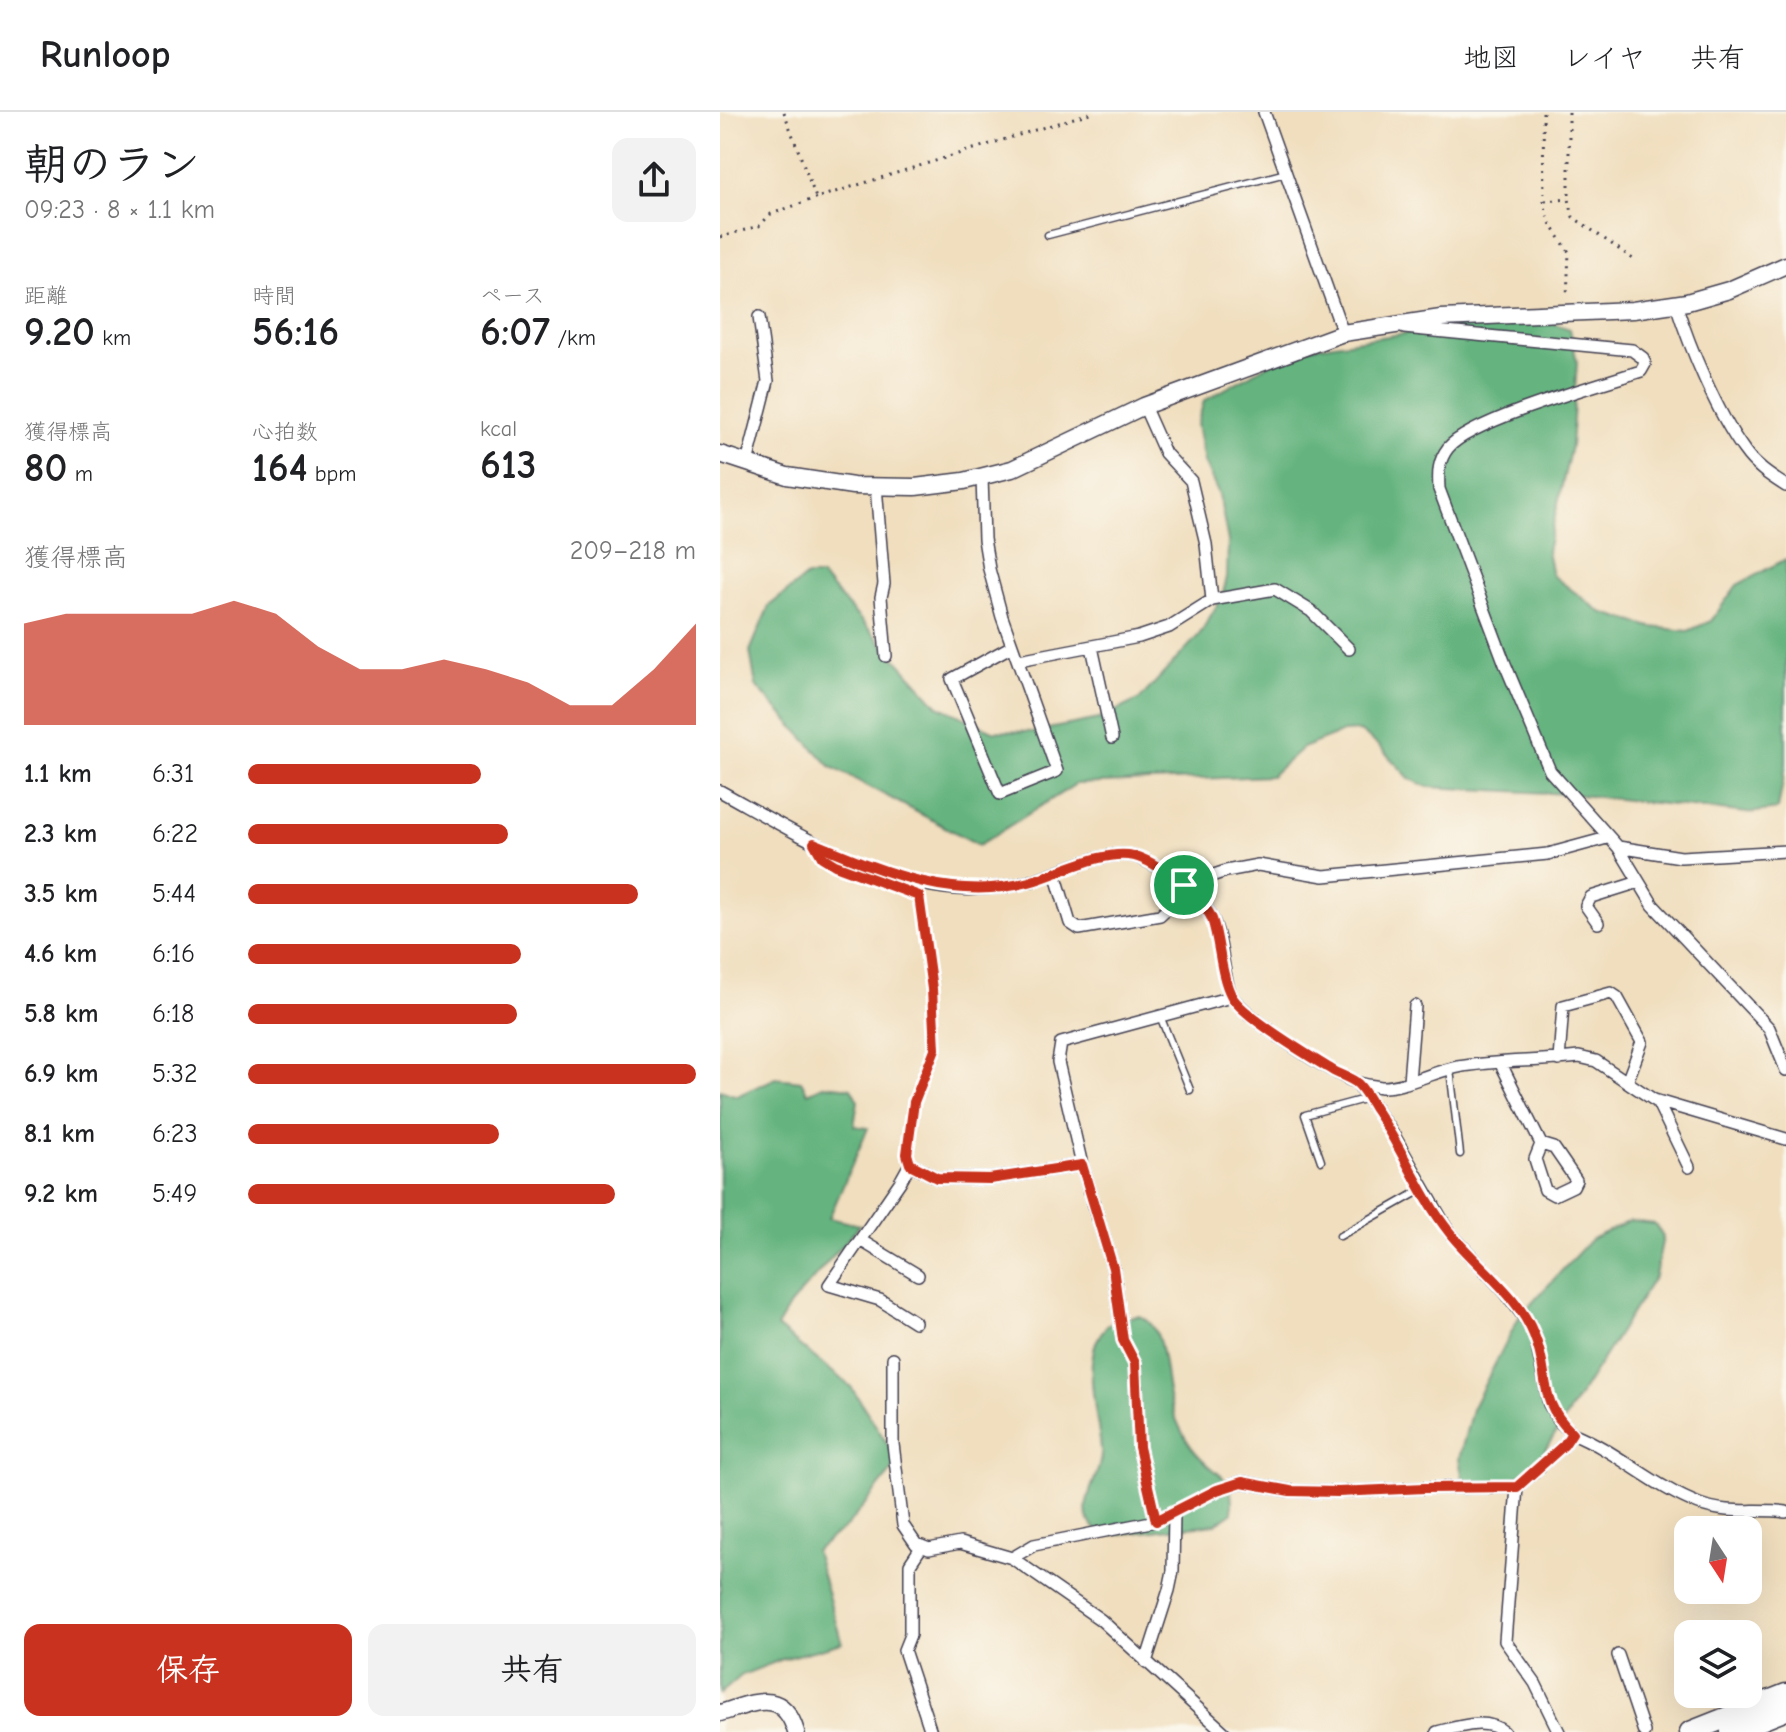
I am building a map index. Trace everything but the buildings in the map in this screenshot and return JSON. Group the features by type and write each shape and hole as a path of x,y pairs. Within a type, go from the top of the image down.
{"highway":[{"path":"1690,1732 1786,1694"},
{"path":"1731,1732 1786,1710"}],"street":[{"path":"1264,112 1343,333"},
{"path":"720,454 787,476 853,486 915,487 964,481 1012,469 1144,406 1343,333 1441,318 1633,310 1676,304 1729,290 1786,265"},
{"path":"1676,304 1710,389 1744,450 1764,472 1786,486"},
{"path":"747,463 768,381 759,317"},
{"path":"1388,325 1632,350 1643,358 1645,364 1641,371 1470,432 1450,446 1441,460 1439,489 1550,771 1618,847 1653,905 1769,1028 1786,1070"},
{"path":"1144,406 1165,453 1191,481 1206,544 1212,600"},
{"path":"982,477 984,539 989,569 1012,646 1057,771 1000,794 952,679 1012,646"},
{"path":"876,486 886,656"},
{"path":"1019,660 1139,637 1169,627 1212,600 1275,589 1311,611 1349,649"},
{"path":"1092,647 1112,738"},
{"path":"720,791 810,841 886,873 928,885 975,890 1028,882 1109,857 1134,856 1184,885 1211,916 1231,997 1271,1031 1357,1083 1383,1087 1450,1069 1579,1057 1596,1061 1657,1101 1786,1139"},
{"path":"1055,873 1070,923 1079,929 1160,915 1179,897 1184,885 1226,871 1258,865 1324,876 1548,854 1607,838"},
{"path":"1618,847 1681,857 1786,851"},
{"path":"1598,923 1586,906 1591,897 1639,882"},
{"path":"1559,1060 1563,1006 1611,993 1617,997 1642,1042 1627,1082"},
{"path":"1156,1521 1139,1447 1135,1363 1123,1340 1113,1268 1082,1165 1058,1062 1061,1043 1231,997"},
{"path":"1409,1081 1415,1006"},
{"path":"1501,1064 1541,1144 1554,1148 1576,1180 1573,1186 1554,1195 1545,1190 1535,1159 1541,1144"},
{"path":"1357,1083 1395,1137 1449,1232 1505,1292 1527,1321 1535,1336 1549,1404 1559,1421 1572,1433 1699,1504 1735,1512 1765,1509 1786,1512"},
{"path":"1657,1101 1689,1167"},
{"path":"915,1322 880,1300 829,1285 910,1164 937,1178 990,1179 1082,1165"},
{"path":"860,1240 918,1275"},
{"path":"893,1358 893,1444 903,1525 916,1544 929,1549 960,1543 1012,1558 1101,1620 1224,1732"},
{"path":"1012,1558 1034,1545 1156,1521 1217,1490 1242,1482 1290,1491 1338,1492 1517,1487 1564,1445 1572,1433"},
{"path":"1517,1487 1505,1641 1535,1683 1559,1732"},
{"path":"1146,1662 1173,1571 1174,1513"},
{"path":"922,1546 910,1564 910,1635 904,1650 931,1732"},
{"path":"1618,1655 1644,1732"},
{"path":"720,1713 764,1700 780,1705 791,1716 796,1732"},
{"path":"1437,1732 1482,1724 1498,1727 1504,1732"}],"lane":[{"path":"1048,235 1286,173"},
{"path":"1160,1016 1190,1090"},
{"path":"1450,1069 1460,1154"},
{"path":"1321,1161 1305,1115 1368,1098"},
{"path":"1340,1236 1423,1189"}],"path":[{"path":"784,112 816,198"},
{"path":"720,237 759,226 771,214 816,198 1093,112"},
{"path":"1543,112 1544,201 1548,220 1569,252 1565,313"},
{"path":"1569,112 1569,199 1573,217 1633,259"},
{"path":"1544,201 1569,199"},
{"path":"906,892 919,896 922,901 935,1027 931,1064 914,1102 907,1154 910,1164"}],"green space":[{"path":"1469,324 1555,324 1570,329 1577,362 1571,446 1547,551 1552,575 1601,612 1651,627 1688,631 1711,621 1737,585 1786,559 1786,764 1778,809 1748,813 1570,794 1428,787 1410,779 1360,731 1343,732 1302,748 1271,776 1076,784 979,845 830,766 756,686 750,651 769,606 807,576 821,576 938,706 993,731 1032,732 1099,719 1140,699 1199,635 1222,597 1227,577 1228,541 1219,495 1204,462 1197,425 1204,401 1294,350"},
{"path":"776,1078 801,1081 808,1093 825,1085 851,1088 858,1101 854,1126 868,1128 829,1218 860,1225 790,1305 777,1327 851,1387 899,1462 848,1525 815,1551 842,1643 783,1659 742,1675 720,1694 720,1090 737,1096"},
{"path":"1630,1221 1655,1224 1663,1237 1655,1276 1535,1466 1504,1485 1471,1494 1463,1480 1459,1459 1472,1409 1519,1317 1591,1239"},
{"path":"1138,1316 1155,1329 1168,1393 1179,1426 1196,1452 1226,1480 1231,1491 1232,1513 1216,1524 1106,1536 1094,1527 1086,1507 1101,1449 1092,1362 1102,1331 1114,1321"}],"route":[{"path":"814,843 886,873 928,885 975,890 1028,882 1109,857 1134,856 1184,885 1211,916 1231,997 1271,1031 1357,1083 1395,1137 1449,1232 1505,1292 1527,1321 1535,1336 1549,1404 1559,1421 1572,1433 1564,1445 1517,1487 1338,1492 1290,1491 1242,1482 1217,1490 1156,1521 1139,1447 1135,1363 1123,1340 1113,1268 1082,1165 990,1179 937,1178 910,1164 907,1154 914,1102 935,1049 922,901 919,896 835,865 822,857 814,843"}]}
